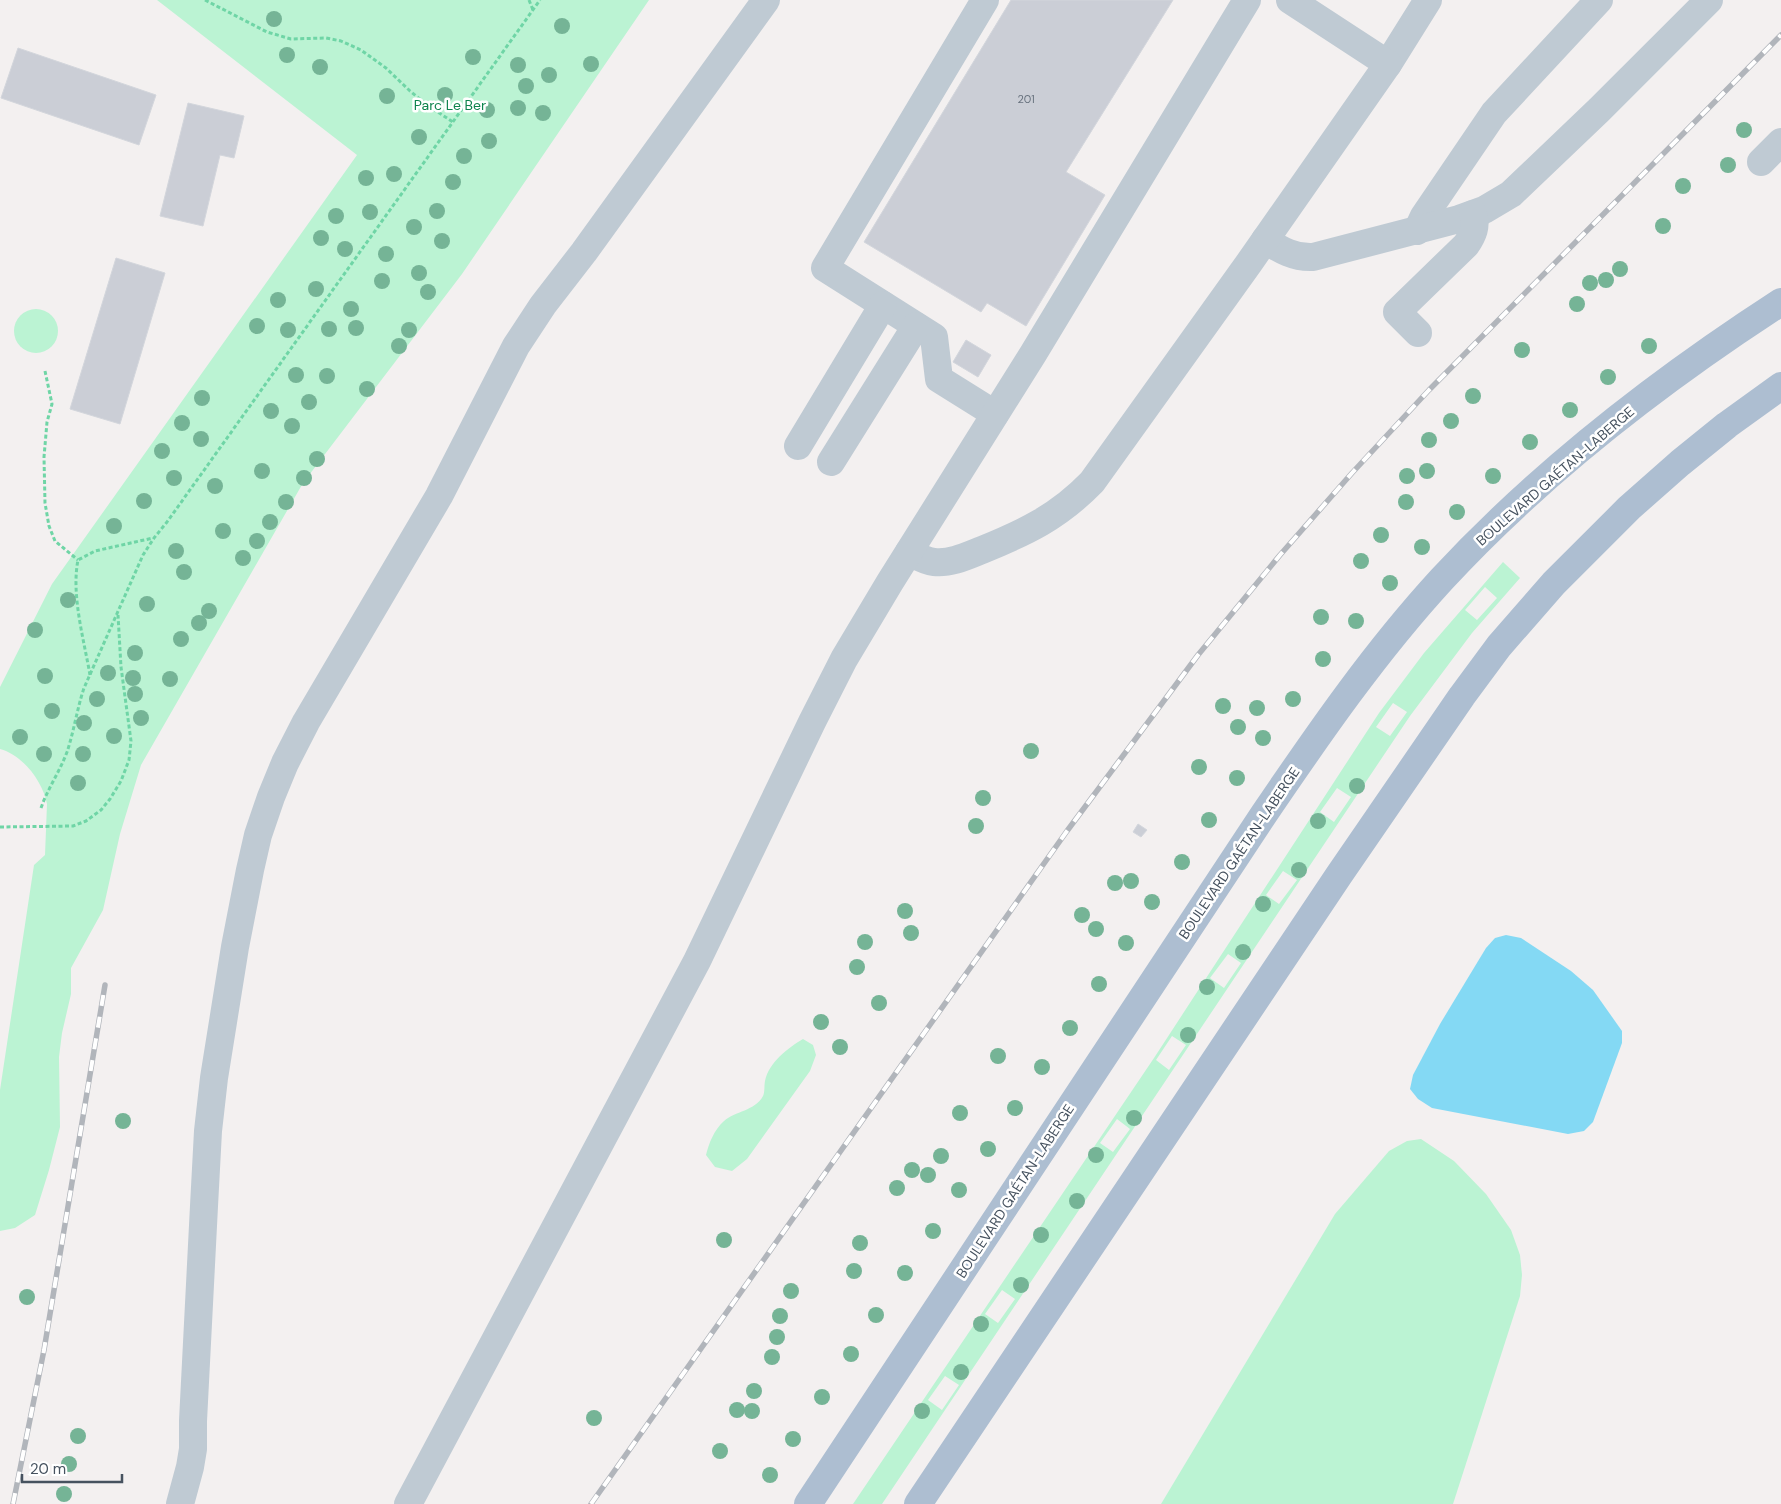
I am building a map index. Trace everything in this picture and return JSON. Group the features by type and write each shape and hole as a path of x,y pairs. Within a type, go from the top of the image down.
{"main road":[{"name":"BOULEVARD GAÉTAN-LABERGE","path":"808,1504 1258,822 1309,747 1363,674 1441,580 1518,504 1661,385 1719,342 1781,302"},
{"path":"918,1504 1339,875 1462,696 1499,646 1554,583 1629,508 1720,430 1781,386"}],"lane":[{"path":"180,1504 193,1450 192,1421 208,1131 214,1078 250,870 258,835 271,797 285,763 306,722 439,496 516,346 543,305 584,252 766,0"},
{"path":"985,0 824,268 934,337 939,379 995,414"},
{"path":"408,1504 697,961 844,659 1247,0"},
{"path":"1290,0 1388,64"},
{"path":"909,552 933,562 948,562 961,558 1030,529 1078,497 1092,482 1265,240 1388,64 1428,0"},
{"path":"1417,231 1424,216 1494,113 1599,0"},
{"path":"1265,240 1286,253 1302,258 1331,253 1417,231 1473,214 1511,194 1599,110 1709,0"},
{"path":"1762,162 1781,142"},
{"path":"1418,334 1397,312 1466,245 1474,230 1475,221 1473,214"},
{"path":"798,446 883,305"},
{"path":"831,462 916,326"}],"path":[{"path":"205,0 267,32 291,38 326,38 341,41 361,50 386,68 427,105 453,122"},
{"path":"529,0 533,10"},
{"path":"41,808 66,754 78,707 90,675 136,569 154,538 540,0"},
{"path":"45,371 52,404 47,422 45,448 45,503 49,526 55,541 78,560"},
{"path":"90,675 77,594 75,571 78,560 95,550 154,538"},
{"path":"0,827 72,826 86,821 101,810 121,782 129,760 130,741 121,667 118,612"}],"green space":[{"name":"Parc Le Ber","path":"157,0 649,0 462,274 303,483 141,765 120,834 103,910 71,968 71,994 62,1033 59,1057 60,1127 49,1170 35,1215 15,1228 0,1231 0,1090 34,865 45,855 47,804 41,787 31,770 16,757 0,749 0,687 52,584 357,155"},
{"path":"32,309 40,309 52,315 58,331 52,347 40,353 32,353 20,347 14,335 14,327 20,315"},
{"path":"1503,562 1520,578 1472,633 1410,716 882,1504 853,1504 1154,1058 1379,713 1424,653","holes":["1485,587 1497,598 1477,620 1465,610","1393,703 1407,712 1390,736 1376,727","1337,788 1351,797 1334,822 1320,812","1283,871 1297,880 1279,904 1266,895","1228,954 1241,963 1224,988 1210,978","1172,1036 1186,1045 1169,1070 1156,1060","1117,1119 1130,1129 1113,1152 1100,1143","1002,1290 1015,1299 998,1323 985,1314","945,1376 959,1385 942,1410 928,1400"]},
{"path":"803,1039 813,1045 816,1055 810,1071 747,1159 732,1171 715,1167 706,1155 710,1141 717,1128 724,1121 750,1108 759,1101 764,1094 767,1074 775,1062 785,1051"},
{"path":"1421,1139 1454,1161 1486,1194 1511,1230 1520,1255 1522,1275 1520,1296 1453,1504 1161,1504 1335,1214 1389,1151 1407,1141"}],"water":[{"path":"1506,935 1521,938 1571,971 1593,990 1622,1031 1622,1043 1593,1122 1584,1131 1568,1134 1432,1108 1418,1099 1410,1089 1413,1075 1440,1024 1486,948 1495,938"}],"building":[{"path":"1011,0 1173,0 1066,172 1105,195 1026,326 987,303 981,312 864,242"},
{"path":"18,48 156,95 139,145 1,98"},
{"path":"188,103 244,116 234,158 220,155 203,226 160,216"},
{"path":"116,258 165,273 120,424 70,409"},
{"path":"966,340 991,355 978,377 953,362"},
{"path":"1138,824 1147,830 1141,837 1133,832"}],"railway":[{"path":"591,1504 1067,831 1198,655 1280,555 1352,473 1429,390 1781,35"},
{"path":"13,1504 44,1350 105,985"}]}
